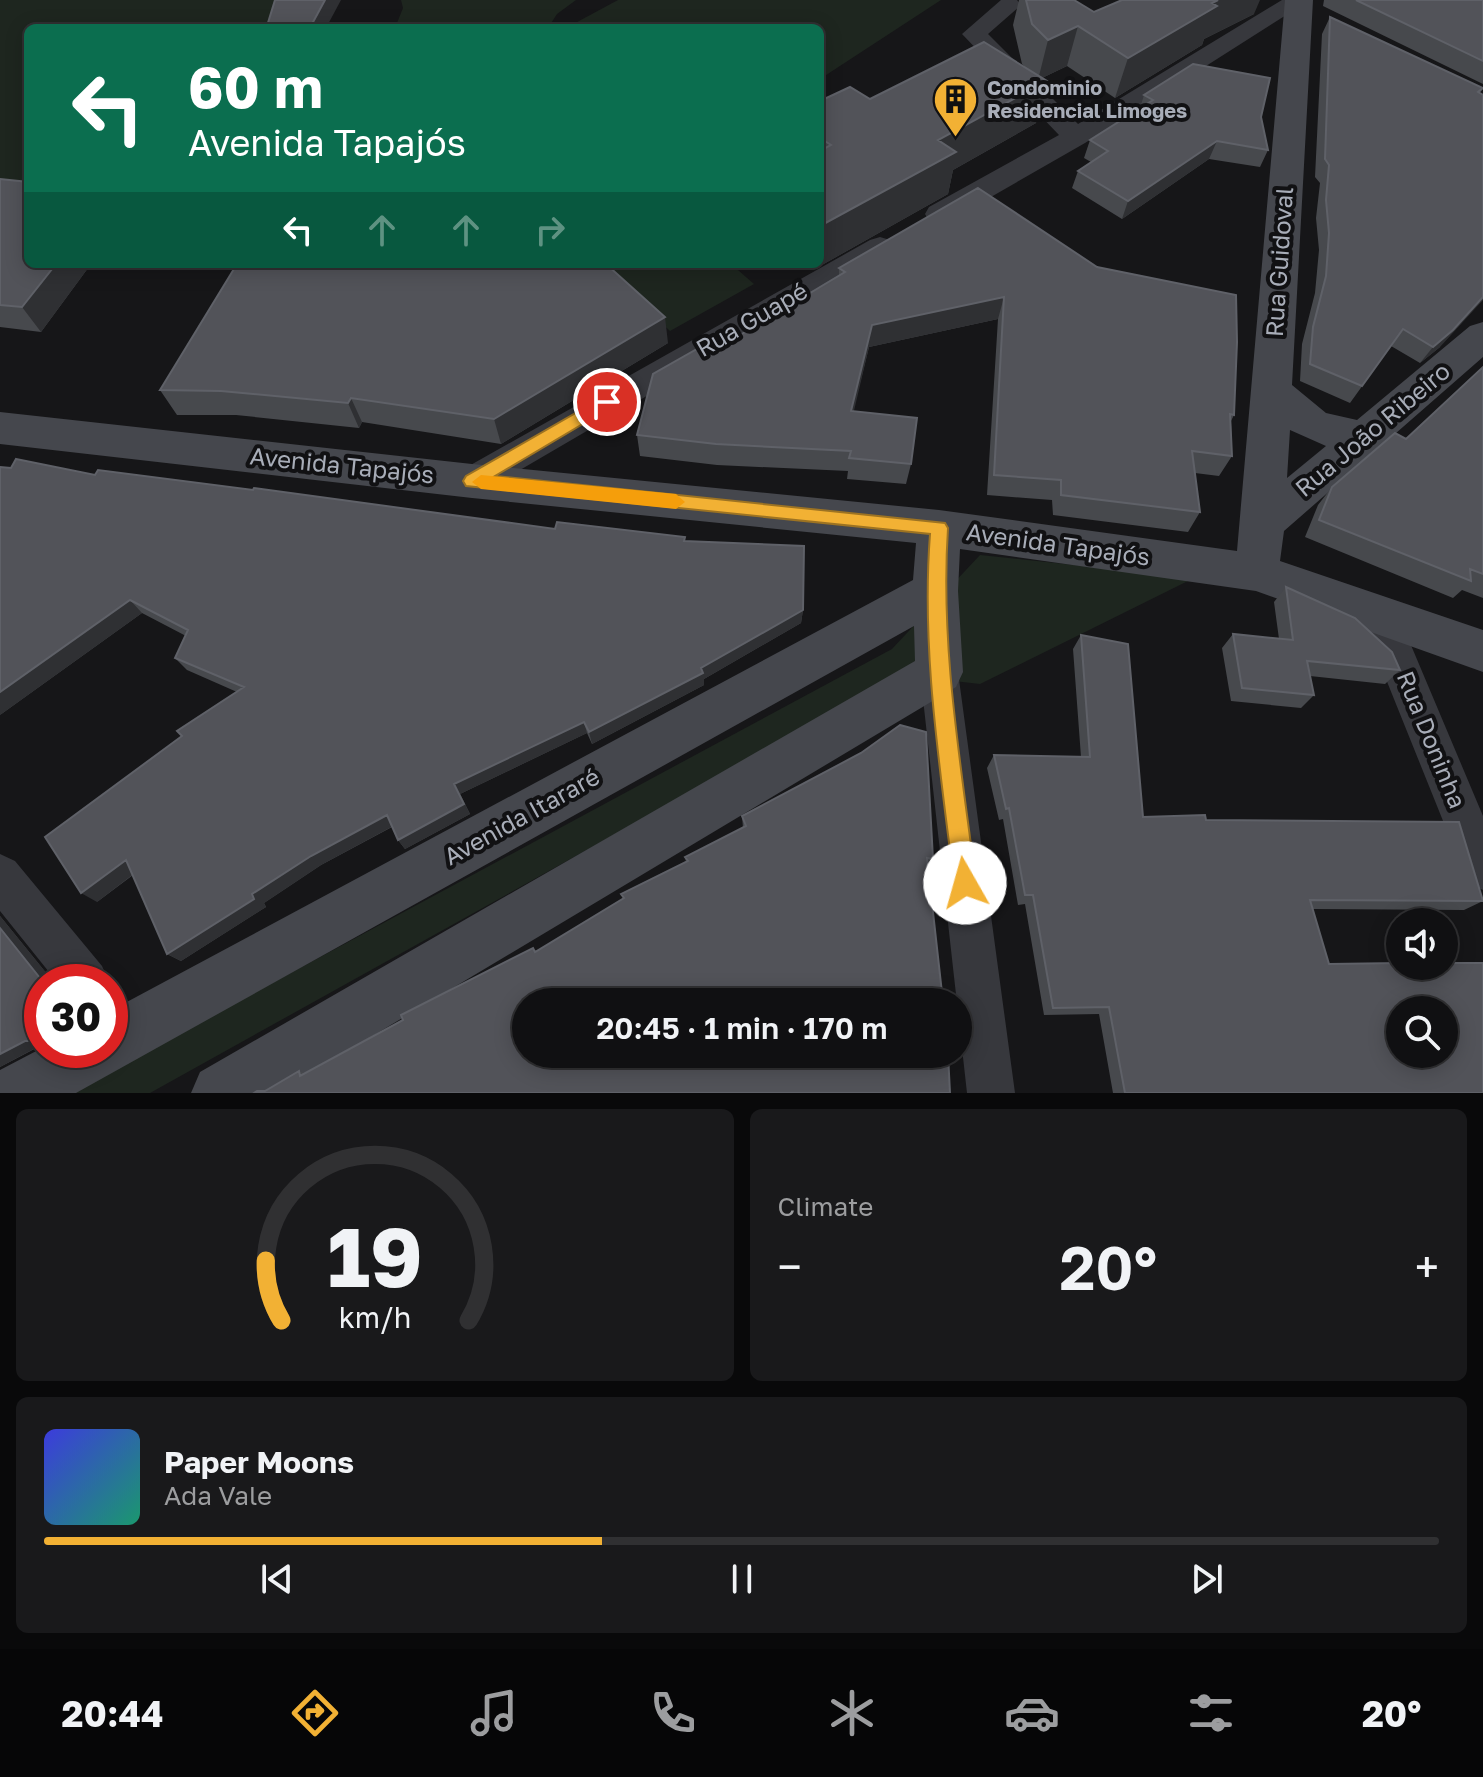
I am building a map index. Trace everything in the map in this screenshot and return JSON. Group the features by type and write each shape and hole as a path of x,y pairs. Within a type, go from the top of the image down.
{"street":[{"path":"1009,5 974,34 1076,137"},
{"name":"Rua Guapé","path":"472,481 1299,7"},
{"name":"Rua Guidoval","path":"1256,572 1263,523 1299,7"},
{"name":"Rua João Ribeiro","path":"1263,523 1483,336"},
{"path":"1271,388 1294,414 1311,426 1340,435 1366,436"},
{"name":"Avenida Tapajós","path":"0,428 472,481 939,528 1256,572 1483,651"},
{"path":"939,528 935,591 939,672 991,1093"},
{"name":"Avenida Itararé","path":"128,1025 935,591"},
{"name":"Rua Doninha","path":"1378,612 1483,868"},
{"path":"221,1093 939,672"},
{"path":"0,876 71,964"},
{"name":"Avenida Itararé","path":"18,1093 57,1068"}],"shaded area":[{"path":"0,0 278,0 268,24 24,24 24,195 0,192"},
{"path":"401,0 576,0 557,14 551,24 397,24 403,8"},
{"path":"618,0 941,0 824,76 824,24 573,24"},
{"path":"604,268 736,268 754,284 670,331"},
{"path":"980,555 1194,578 980,684 901,675 150,1093 68,1093 114,1068 128,1068 128,1061 892,649"}],"building":[{"path":"275,0 325,0 312,24 268,24"},
{"path":"1026,0 1074,0 1094,12 1122,0 1218,0 1212,3 1217,6 1128,58 1078,26 1048,40 1032,24"},
{"path":"1356,0 1483,0 1483,61"},
{"path":"1330,17 1483,88 1478,92 1483,95 1483,297 1433,347 1403,329 1362,386 1310,364 1313,327 1326,276 1329,233 1326,200 1329,165 1325,159"},
{"path":"984,42 1047,81 938,140 956,152 824,224 824,149 831,145 824,141 824,99 850,87 870,99"},
{"path":"1193,64 1270,78 1261,117 1268,150 1217,141 1128,201 1078,171 1108,151 1090,140 1153,100 1144,95"},
{"path":"0,179 24,182 24,268 53,268 22,307 0,305"},
{"path":"978,188 1097,267 1236,295 1234,415 1230,414 1232,456 1192,451 1200,512 1061,495 1061,480 994,475 1004,297 872,325 851,411 917,418 911,464 849,458 851,451 716,444 637,435 653,374 697,349 705,356 845,272 839,268"},
{"path":"235,268 610,268 665,317 494,419 351,398 348,403 221,391 160,390"},
{"path":"1483,367 1483,574 1470,569 1471,581 1319,520 1332,487 1395,433 1406,439"},
{"path":"16,459 95,475 98,470 254,488 555,529 557,522 685,537 684,541 804,546 803,610 701,668 703,673 589,732 584,722 454,784 464,804 398,840 387,815 311,856 252,894 254,899 167,954 126,860 81,893 45,837 182,736 177,731 244,687 175,658 188,630 130,600 0,692 0,467 11,468"},
{"path":"1286,587 1355,618 1392,652 1400,670 1307,661 1314,695 1242,688 1233,634 1293,640"},
{"path":"1081,635 1128,644 1143,817 1205,815 1206,820 1459,822 1483,901 1310,900 1329,964 1386,963 1386,980 1458,980 1458,963 1483,963 1483,1093 1125,1093 1109,1007 1053,1008 1033,895 1025,895 1009,808 1006,809 994,755 1090,757"},
{"path":"900,725 926,732 933,859 927,858 941,988 512,988 512,1068 949,1068 950,1093 254,1093 265,1091 299,1071 300,1076 403,1020 401,1015 533,948 535,952 624,898 621,894 688,861 685,857 746,826 742,816 861,753"},
{"path":"0,928 29,964 24,964 24,1042 0,1054"}],"slow traffic":[{"path":"481,482 676,502"}],"place":[{"name":"Condominio Residencial Limoges","path":"956,138"}],"route":[{"path":"607,402 472,481 939,528 935,591 939,672 965,883"}]}
